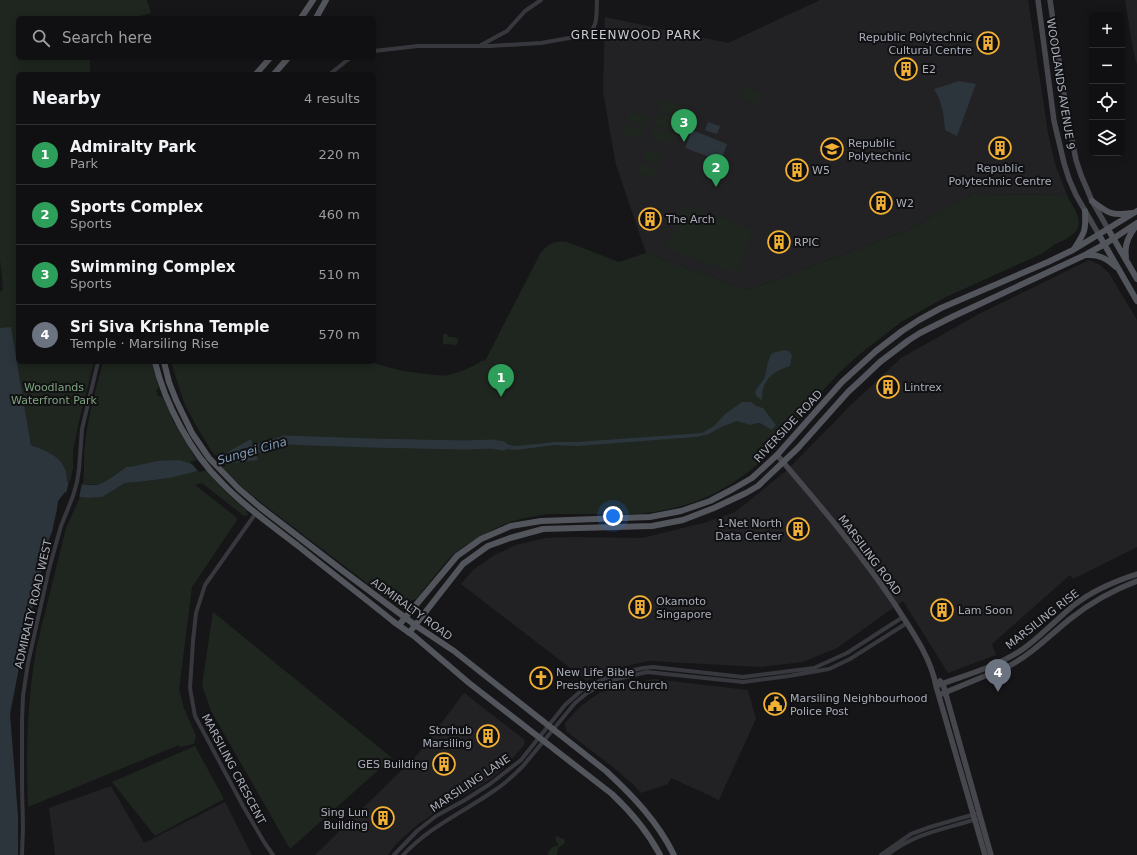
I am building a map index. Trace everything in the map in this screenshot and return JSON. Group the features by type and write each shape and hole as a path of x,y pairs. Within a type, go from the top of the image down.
{"main road":[{"path":"302,16 313,0"},
{"path":"317,16 326,0"},
{"path":"258,72 268,60"},
{"path":"276,72 286,60"},
{"path":"1092,201 1111,214 1136,212"},
{"path":"1073,250 1083,235 1085,229 1085,211"},
{"name":"RIVERSIDE ROAD","path":"399,625 457,556 481,539 512,526 541,521 650,517 681,511 710,501 733,489 752,478 777,455 842,382 876,351 902,331 941,308 1073,250 1136,212"},
{"path":"1126,262 1126,242 1137,224"},
{"name":"RIVERSIDE ROAD","path":"409,633 463,564 488,546 543,529 652,526 683,520 746,493 758,486 798,448 848,392 880,362 909,340 954,316 1085,255 1137,224"},
{"path":"1108,229 1137,279"},
{"path":"1099,235 1137,301"},
{"path":"1085,255 1093,254 1107,259 1120,271"},
{"name":"ADMIRALTY ROAD","path":"156,364 169,402 186,436 201,460 221,483 256,513 409,633 457,674 599,783 624,805 644,830 660,855"},
{"name":"ADMIRALTY ROAD","path":"164,364 176,400 192,433 209,458 239,489 343,571 415,625 454,651 551,727 619,783 650,816 667,841 674,855"}],"street":[{"path":"479,46 507,31 525,11 541,0"},
{"path":"376,51 418,46 479,46 541,43 586,36 591,32 595,25 597,0"},
{"name":"WOODLANDS AVENUE 9","path":"1038,0 1054,121 1069,180 1099,235"},
{"name":"WOODLANDS AVENUE 9","path":"1050,0 1073,146 1081,176 1092,201 1108,229"},
{"path":"332,72 348,60"},
{"name":"ADMIRALTY ROAD WEST","path":"22,855 22,720 28,663 51,562 61,526 73,496 79,469 82,429 98,364"},
{"name":"MARSILING ROAD","path":"777,455 882,585 920,645 934,676 977,816 991,855"},
{"name":"MARSILING CRESCENT","path":"256,513 205,586 196,613 190,688 195,716 243,806 272,855"},
{"name":"MARSILING RISE","path":"936,686 1009,657 1024,648 1076,604 1097,591 1137,574"},
{"name":"MARSILING RISE","path":"939,695 1020,660 1071,618 1099,598 1125,585 1137,581"},
{"name":"MARSILING LANE","path":"394,855 417,831 436,816 490,784 521,760 574,703 599,686 617,679 647,672 673,672 743,677 814,668 847,653 903,617"},
{"name":"MARSILING LANE","path":"673,672 742,682 829,669 850,659 907,623"},
{"name":"MARSILING ROAD","path":"934,676 943,684 977,816 985,855"},
{"name":"MARSILING LANE","path":"403,855 426,834 494,791 508,780 523,766 542,738"},
{"path":"881,855 911,834 930,827 977,816"},
{"path":"887,855 914,838 977,816"}],"shaded area":[{"name":"Republic Polytechnic","path":"820,0 1028,0 1048,133 1055,164 1067,195 973,194 908,230 748,290 646,253 616,165 603,92 605,17 728,43"},
{"path":"1125,0 1137,0 1137,65 1133,50"},
{"path":"1089,260 1100,265 1109,273 1137,320 1137,547 1073,579 1070,575 992,644 996,655 948,673 903,601 837,648 803,662 760,667 649,661 608,670 587,681 461,584 473,570 493,556 516,545 545,538 642,538 707,522 735,512 786,471 850,406 901,358 979,314"},
{"path":"654,679 748,690 756,719 718,802 717,799 671,778 668,784 641,793 614,768 566,731 565,723 581,706 599,693 620,686"},
{"path":"464,693 525,740 524,745 507,765 491,779 440,809 417,825 396,844 388,855 315,855 418,754"},
{"path":"111,786 144,843 225,802 252,855 55,855 49,808"}],"green space":[{"name":"Woodlands Waterfront Park","path":"0,0 147,0 151,13 140,16 16,16 16,60 90,60 90,72 16,72 16,357 11,328 0,328 0,291 3,290 0,259"},
{"path":"746,87 760,93 759,101 754,103 743,99 740,93"},
{"path":"663,100 683,107 679,118 659,111"},
{"path":"630,112 647,118 644,126 627,120"},
{"path":"659,113 678,120 674,131 655,124"},
{"path":"626,124 643,130 640,139 623,132"},
{"path":"654,127 674,134 670,145 650,138"},
{"path":"645,151 662,157 659,165 642,158"},
{"path":"640,163 657,169 654,178 637,171"},
{"path":"973,194 1067,195 1076,212 1079,223 1076,232 1041,254 946,297 901,322 841,371 798,419 762,452 763,453 756,460 759,463 731,484 717,492 688,504 638,514 547,514 513,521 494,529 456,552 416,599 397,605 263,504 243,488 222,467 225,465 212,452 185,405 172,364 376,363 406,371 435,375 449,375 467,369 483,360 485,361 541,252 552,243 567,242 619,262 646,253 748,290 908,230"},
{"path":"683,204 753,229 737,274 667,249"},
{"path":"443,334 447,334 448,337 458,339 457,345 443,344"},
{"name":"Woodlands Waterfront Park","path":"17,364 93,364 73,451 73,468 70,482 67,482 66,470 59,460 51,454 31,445"},
{"path":"102,364 153,364 159,388 156,390 158,396 163,398 173,421 196,459 219,485 246,510 248,515 244,516 202,483 195,485 236,517 237,520 192,587 179,690 184,708 196,736 194,744 180,747 179,745 28,807 27,766 29,705 37,645 66,528 80,497 101,497 125,483 170,478 198,471 135,466 126,467 97,485 83,484 84,449 92,403"},
{"path":"213,612 392,758 290,849 211,711 202,685"},
{"path":"195,746 224,799 155,836 112,782"},
{"path":"556,836 564,839 564,844 558,848 557,855 548,855 553,847 559,845 556,841"}],"water":[{"path":"959,81 976,84 957,136 945,130 942,108 934,89"},
{"path":"708,122 720,126 717,134 705,130"},
{"path":"692,130 727,144 721,161 685,148"},
{"path":"11,327 16,364 17,364 31,445 46,451 63,464 66,470 67,482 97,485 126,467 157,461 179,460 192,464 221,457 251,439 258,460 226,464 170,478 125,483 102,497 80,497 65,492 58,501 52,532 24,642 10,714 18,816 18,855 0,855 0,328"},
{"path":"785,350 789,351 792,355 790,366 778,371 769,378 762,393 762,400 757,397 755,393 757,387 764,379 770,356 772,353"},
{"path":"742,402 751,402 756,406 763,408 776,425 772,430 760,423 751,425 737,421 721,427 709,434 696,437 577,446 555,445 516,450 492,447 492,442 516,446 555,442 577,442 702,433 714,426 725,414"}],"pier":[{"path":"217,456 226,466 199,472 190,462"},
{"path":"69,481 82,483 79,498 66,494"}],"waterway":[{"name":"Sungei Cina","path":"244,453 285,440 465,445 492,444 503,446"}],"place":[{"name":"Republic Polytechnic Cultural Centre","path":"988,43"},
{"name":"E2","path":"906,69"},
{"name":"Swimming Complex","path":"684,142"},
{"name":"Republic Polytechnic Centre","path":"1000,148"},
{"name":"Republic Polytechnic","path":"832,149"},
{"name":"W5","path":"797,170"},
{"name":"Sports Complex","path":"716,187"},
{"name":"W2","path":"881,203"},
{"name":"The Arch","path":"650,219"},
{"name":"RPIC","path":"779,242"},
{"name":"Lintrex","path":"888,387"},
{"name":"Admiralty Park","path":"501,397"},
{"name":"1-Net North Data Center","path":"798,529"},
{"name":"Okamoto Singapore","path":"640,607"},
{"name":"Lam Soon","path":"942,610"},
{"name":"New Life Bible Presbyterian Church","path":"541,678"},
{"name":"Sri Siva Krishna Temple","path":"998,692"},
{"name":"Marsiling Neighbourhood Police Post","path":"775,704"},
{"name":"Storhub Marsiling","path":"488,736"},
{"name":"GES Building","path":"444,764"},
{"name":"Sing Lun Building","path":"383,818"}],"district":[{"name":"GREENWOOD PARK","path":"636,35"}]}
